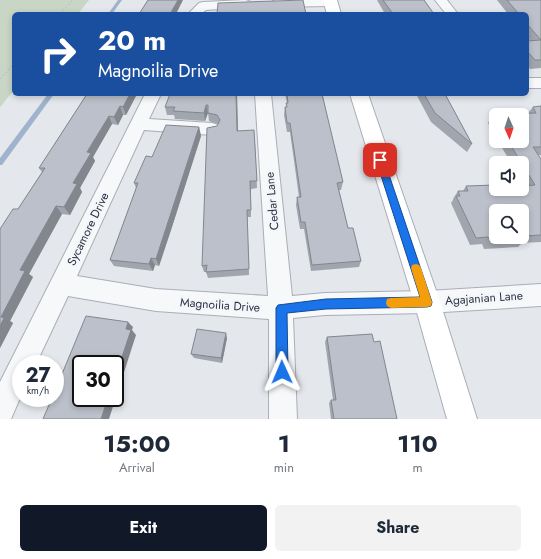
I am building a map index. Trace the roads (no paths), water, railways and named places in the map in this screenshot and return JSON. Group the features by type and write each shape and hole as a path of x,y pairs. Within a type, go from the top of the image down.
{"main road":[{"path":"360,96 427,302 462,419"}],"street":[{"path":"441,0 450,12"},
{"path":"196,12 203,6 254,4"},
{"path":"268,4 332,5"},
{"path":"529,83 541,83"},
{"name":"Sycamore Drive","path":"26,355 152,96"},
{"name":"Cedar Lane","path":"263,96 282,308 283,419"},
{"path":"139,124 212,129"},
{"name":"Magnoilia Drive","path":"61,284 156,300 243,307 282,308 326,304 427,302"},
{"name":"Agajanian Lane","path":"427,302 541,295"},
{"path":"0,411 12,386"}],"waterway":[{"path":"111,12 120,0"},
{"path":"0,163 50,96"}]}
